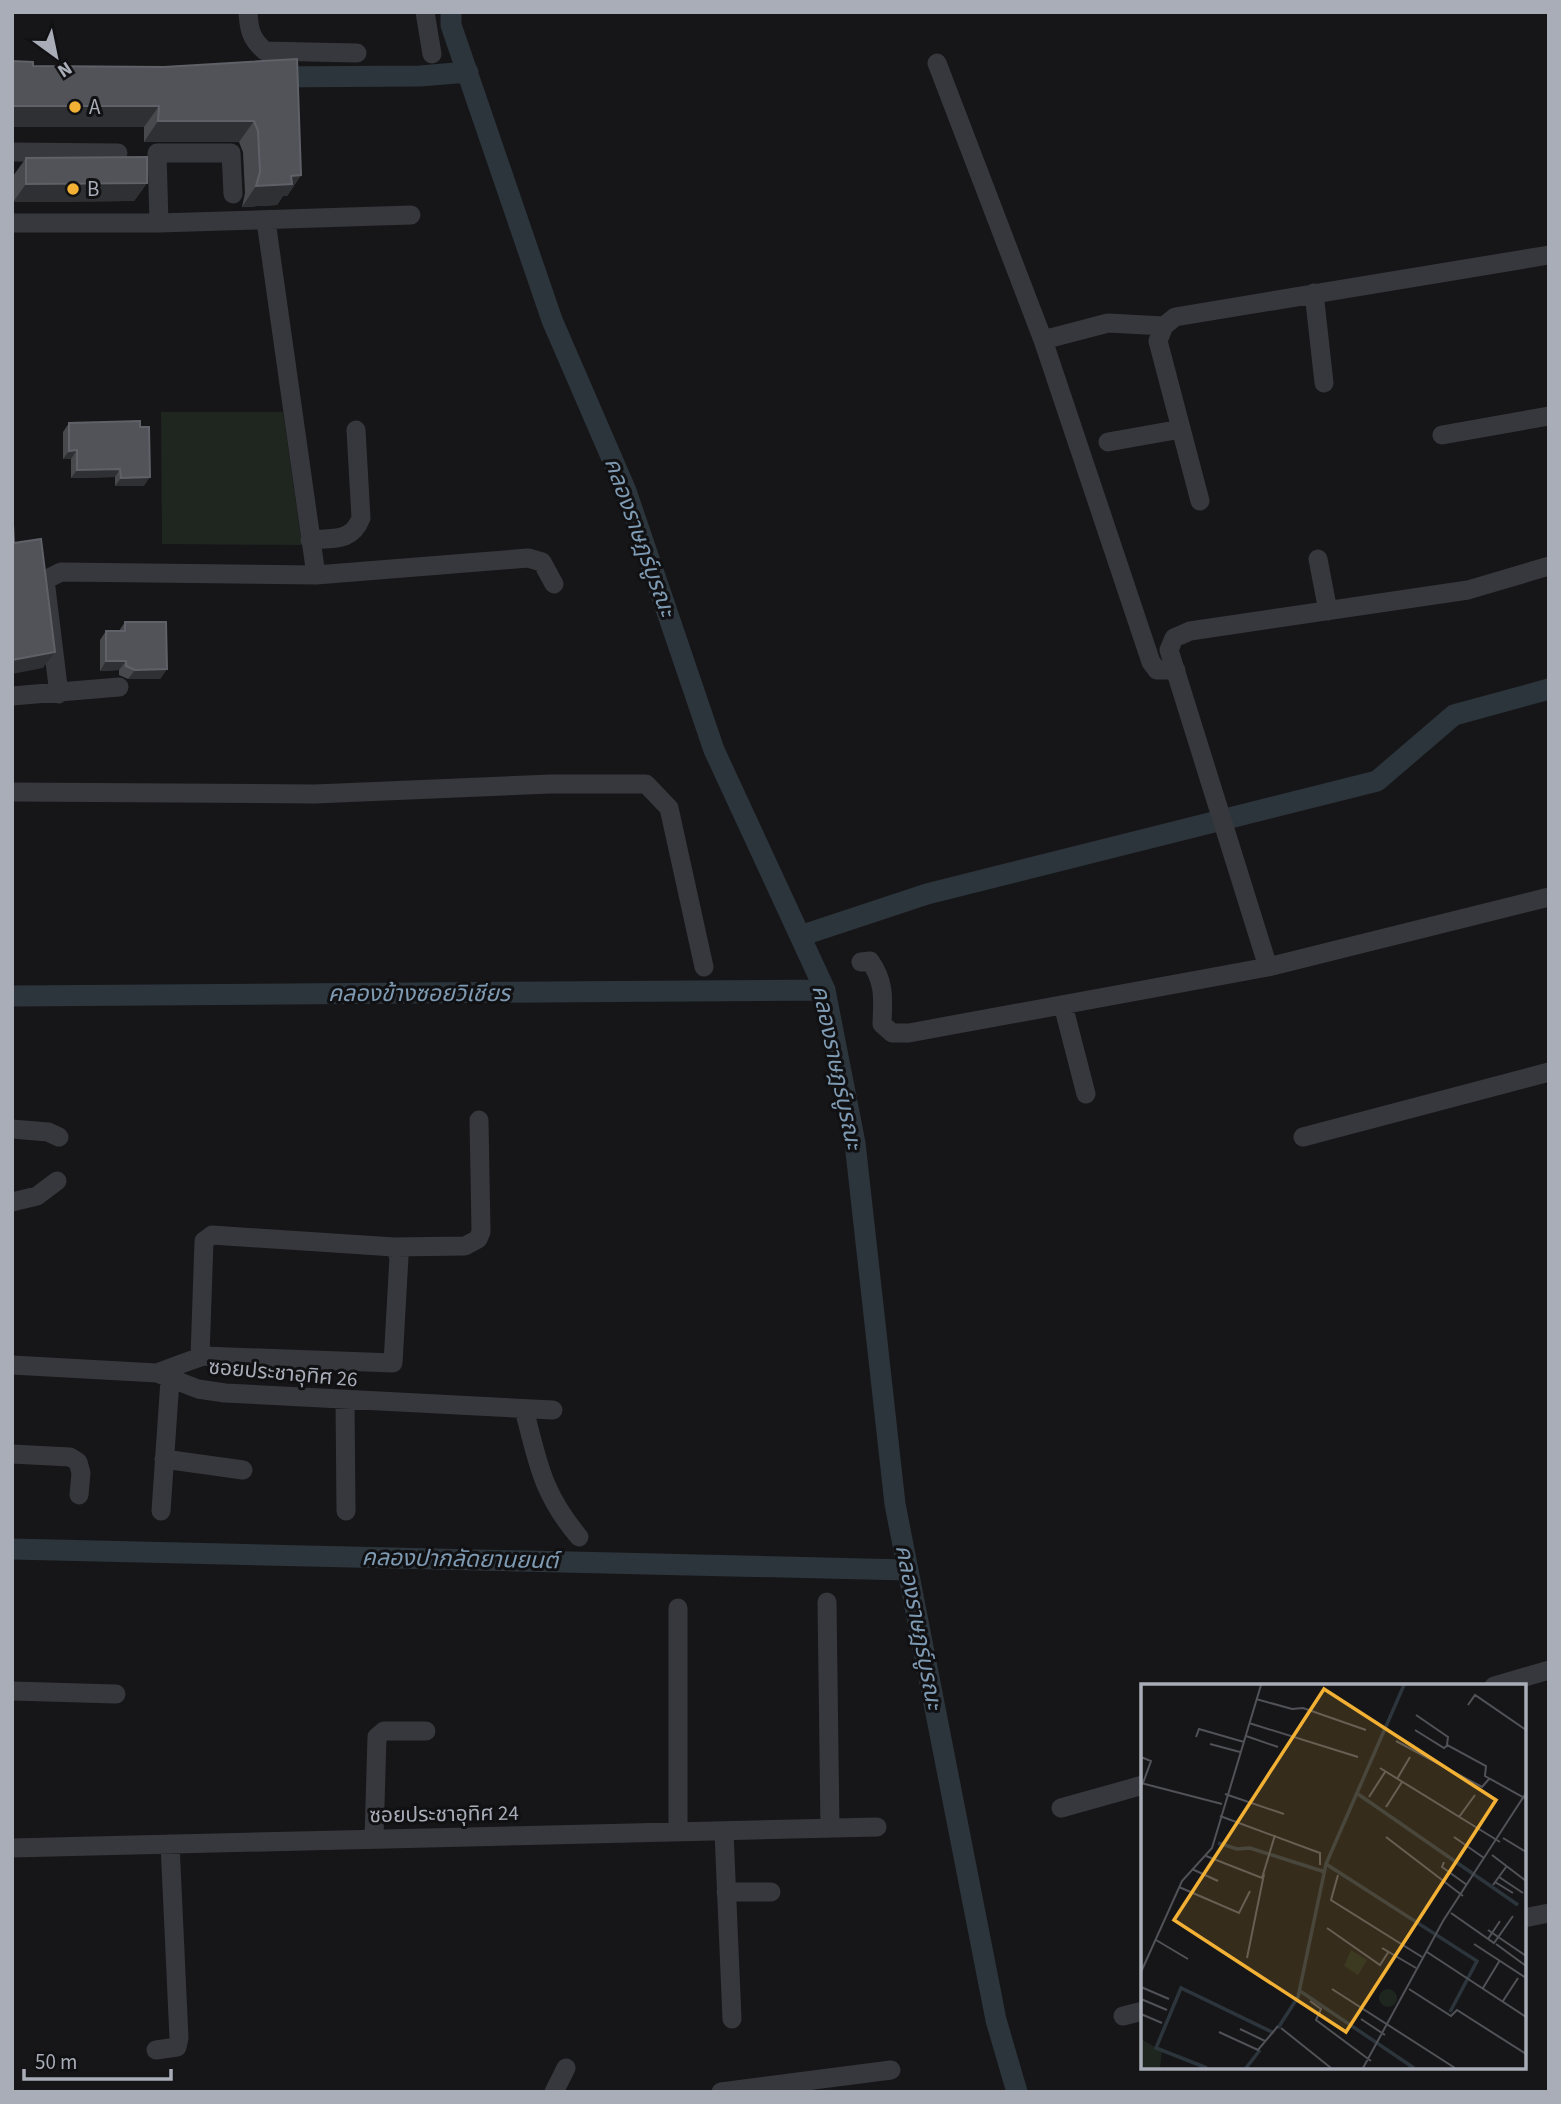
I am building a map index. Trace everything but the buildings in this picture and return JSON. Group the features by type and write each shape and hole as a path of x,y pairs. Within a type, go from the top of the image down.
{"street":[{"path":"248,12 249,32 255,43 265,51 357,53"},
{"path":"425,12 432,54"},
{"path":"937,63 1042,340 1151,662 1157,670 1176,670"},
{"path":"12,152 118,153"},
{"path":"159,223 157,153 231,153 233,194"},
{"path":"12,223 159,223 411,215"},
{"path":"266,220 316,575"},
{"path":"1200,501 1158,341 1164,326 1175,317 1549,255"},
{"path":"1314,293 1324,383"},
{"path":"1042,340 1108,323 1164,326"},
{"path":"1442,435 1549,416"},
{"path":"1108,442 1181,429"},
{"path":"310,540 349,537 356,531 361,518 356,430"},
{"path":"59,694 45,580 61,572 316,575 528,558 542,562 554,584"},
{"path":"1318,559 1328,611"},
{"path":"1268,967 1169,650 1174,638 1190,631 1468,590 1549,566"},
{"path":"12,696 120,688"},
{"path":"12,792 316,794 646,784 668,808 704,967"},
{"path":"860,962 870,961 879,974 883,990 882,1024 892,1033 909,1033 1268,967 1549,897"},
{"path":"1063,1005 1086,1094"},
{"path":"1303,1137 1549,1072"},
{"path":"200,1357 201,1259 204,1241 212,1236 394,1247 465,1246 478,1239 481,1232 479,1121"},
{"path":"12,1129 48,1132 59,1137"},
{"path":"12,1202 37,1196 57,1181"},
{"path":"161,1511 164,1459 163,1377 200,1357 373,1360 393,1363 400,1272 399,1257 394,1247"},
{"name":"ซอยประชาอุทิศ 26","path":"12,1365 163,1377 225,1393 553,1410"},
{"path":"345,1401 346,1511"},
{"path":"524,1409 540,1472 556,1509 579,1537"},
{"path":"12,1454 70,1457 78,1462 81,1473 79,1495"},
{"path":"164,1459 243,1470"},
{"path":"827,1602 831,1828"},
{"path":"678,1608 678,1830"},
{"path":"1501,1684 1549,1670"},
{"path":"12,1691 116,1694"},
{"path":"374,1838 377,1737 384,1731 426,1731"},
{"path":"1061,1808 1141,1785"},
{"name":"ซอยประชาอุทิศ 24","path":"12,1848 877,1827"},
{"path":"724,1832 732,2020"},
{"path":"156,2050 177,2047 179,2038 170,1844"},
{"path":"726,1892 771,1892"},
{"path":"1526,1918 1549,1913"},
{"path":"1123,2017 1141,2012"},
{"path":"554,2092 566,2068"},
{"path":"721,2092 891,2070"}],"shaded area":[{"path":"161,412 283,412 302,545 162,544"}],"waterway":[{"name":"คลองราษฎร์บูรณะ","path":"451,12 451,25 552,320 626,491 714,750 825,990 855,1143 895,1504 996,2020 1017,2092"},
{"path":"270,77 420,76 468,72"},
{"path":"800,936 927,894 1377,781 1454,715 1549,689"},
{"name":"คลองข้างซอยวิเชียร","path":"12,996 825,990"},
{"name":"คลองปากลัดยานยนต์","path":"12,1549 908,1570"}],"place":[{"name":"A","path":"75,107"},
{"name":"B","path":"73,189"}]}
